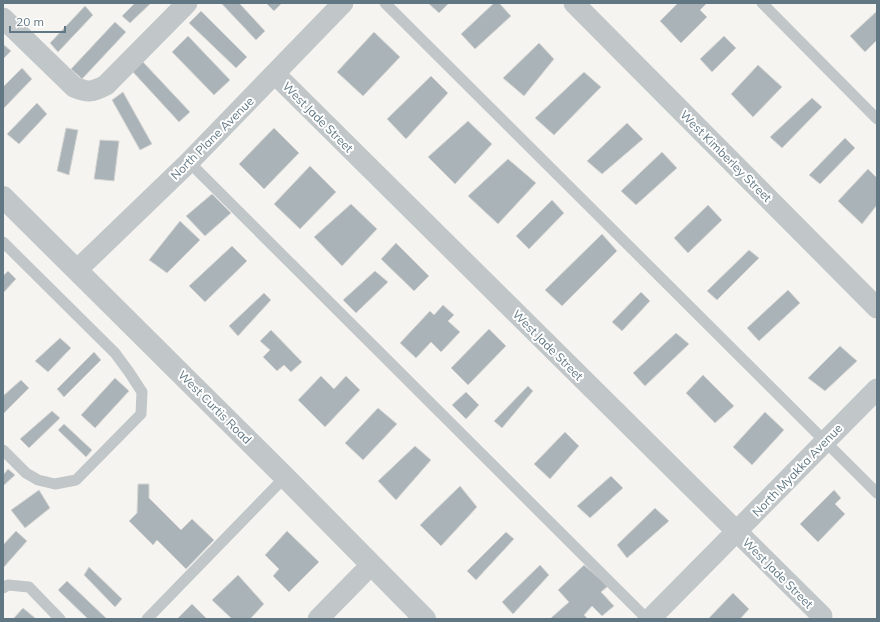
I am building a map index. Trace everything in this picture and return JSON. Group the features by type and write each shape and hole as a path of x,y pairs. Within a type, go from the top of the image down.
{"street":[{"path":"3,18 74,87 84,91 91,91 106,85 187,3"},
{"name":"North Plane Avenue","path":"78,270 188,162 343,3"},
{"name":"West Kimberley Street","path":"574,3 877,308"},
{"name":"West Jade Street","path":"275,74 822,616"},
{"name":"West Curtis Road","path":"3,197 78,270 425,619"},
{"name":"North Myakka Avenue","path":"650,619 877,389"},
{"path":"318,619 371,565"}],"lane":[{"path":"385,3 877,493"},
{"path":"762,3 877,119"},
{"path":"188,162 647,619"},
{"path":"3,242 114,353 142,392 141,414 76,480 55,484 38,480 26,473 3,450"},
{"path":"147,619 285,477"},
{"path":"3,588 8,585 29,587 60,619"}],"building":[{"path":"135,3 151,3 130,23 122,16"},
{"path":"221,3 239,3 265,31 256,40"},
{"path":"266,3 282,3 274,11"},
{"path":"428,3 449,3 439,13"},
{"path":"494,3 499,3 511,16 475,49 461,34"},
{"path":"678,3 707,3 700,10 707,17 681,43 660,21"},
{"path":"85,6 93,15 58,52 50,43"},
{"path":"201,11 247,57 236,68 189,23"},
{"path":"877,11 877,40 865,52 850,36"},
{"path":"115,22 126,32 82,79 71,69"},
{"path":"374,32 400,57 363,96 337,72"},
{"path":"188,36 230,80 214,95 172,52"},
{"path":"724,36 736,48 712,72 700,59"},
{"path":"539,43 554,59 524,96 503,78"},
{"path":"3,44 11,51 3,59"},
{"path":"143,62 190,112 179,122 133,72"},
{"path":"758,65 782,87 753,117 731,94"},
{"path":"22,68 32,79 3,109 3,87"},
{"path":"584,72 601,87 554,135 535,118"},
{"path":"431,76 448,93 406,139 387,119"},
{"path":"123,92 152,144 140,150 112,100"},
{"path":"812,98 822,107 782,148 770,137"},
{"path":"37,103 47,114 19,144 7,134"},
{"path":"468,121 492,144 455,184 428,157"},
{"path":"627,123 643,139 602,174 587,161"},
{"path":"66,128 78,130 69,175 57,171"},
{"path":"274,128 299,153 264,189 239,164"},
{"path":"845,138 855,148 820,184 809,175"},
{"path":"100,140 119,141 114,181 94,179"},
{"path":"662,152 677,168 636,205 621,191"},
{"path":"508,159 536,183 498,224 468,196"},
{"path":"310,166 336,192 300,229 274,204"},
{"path":"868,169 877,178 877,205 862,224 838,201"},
{"path":"212,194 231,213 205,236 186,216"},
{"path":"552,200 564,213 529,249 516,236"},
{"path":"351,204 377,229 342,266 314,237"},
{"path":"708,205 722,220 688,253 674,238"},
{"path":"180,221 200,240 167,273 149,260"},
{"path":"602,234 617,251 562,306 545,290"},
{"path":"396,243 429,276 414,291 381,259"},
{"path":"232,246 247,261 205,302 189,286"},
{"path":"749,250 759,258 717,300 707,291"},
{"path":"8,271 16,279 3,293 3,276"},
{"path":"375,271 388,282 356,313 343,300"},
{"path":"788,290 800,303 759,341 747,328"},
{"path":"641,292 650,301 622,331 612,322"},
{"path":"264,293 271,300 238,336 229,326"},
{"path":"443,305 454,315 448,321 460,332 441,352 431,342 416,358 400,343 430,311 434,315"},
{"path":"489,329 506,346 468,385 451,368"},
{"path":"271,330 302,362 291,372 284,365 277,371 263,357 270,350 260,341"},
{"path":"676,333 689,344 645,386 633,373"},
{"path":"60,338 71,348 48,372 35,361"},
{"path":"840,346 857,361 825,391 808,378"},
{"path":"94,352 101,360 64,397 57,389"},
{"path":"703,375 734,406 715,423 686,393"},
{"path":"321,376 334,389 346,376 360,390 325,427 298,400"},
{"path":"115,378 129,391 95,428 81,415"},
{"path":"21,380 29,388 3,414 3,396"},
{"path":"528,386 533,391 502,428 494,421"},
{"path":"466,392 479,405 466,419 452,405"},
{"path":"378,408 397,424 363,460 345,443"},
{"path":"52,411 60,418 29,448 20,439"},
{"path":"765,412 784,430 752,465 733,447"},
{"path":"64,424 92,450 86,457 58,430"},
{"path":"565,432 579,446 550,479 534,464"},
{"path":"415,446 431,460 396,500 378,481"},
{"path":"8,469 15,475 3,486 3,475"},
{"path":"611,476 623,488 590,518 577,506"},
{"path":"138,484 149,484 149,498 181,530 192,519 214,540 186,569 157,540 153,545 129,521 137,513"},
{"path":"460,486 477,507 441,546 420,525"},
{"path":"39,490 50,508 25,528 11,510"},
{"path":"834,490 841,498 835,504 845,514 818,542 800,524"},
{"path":"655,508 669,521 627,558 617,545"},
{"path":"16,531 27,541 3,568 3,545"},
{"path":"287,531 319,562 289,592 273,576 279,569 265,555"},
{"path":"506,532 514,539 476,580 467,571"},
{"path":"540,565 549,575 513,614 502,602"},
{"path":"584,565 608,586 601,592 614,606 602,616 592,606 584,615 588,619 552,619 551,618 569,602 558,590"},
{"path":"89,567 122,599 115,607 84,575"},
{"path":"238,575 264,604 250,619 232,619 212,600"},
{"path":"67,581 107,619 88,619 58,590"},
{"path":"733,593 749,609 740,619 708,619"},
{"path":"192,604 207,619 177,619"},
{"path":"23,608 35,618 13,619"}]}
